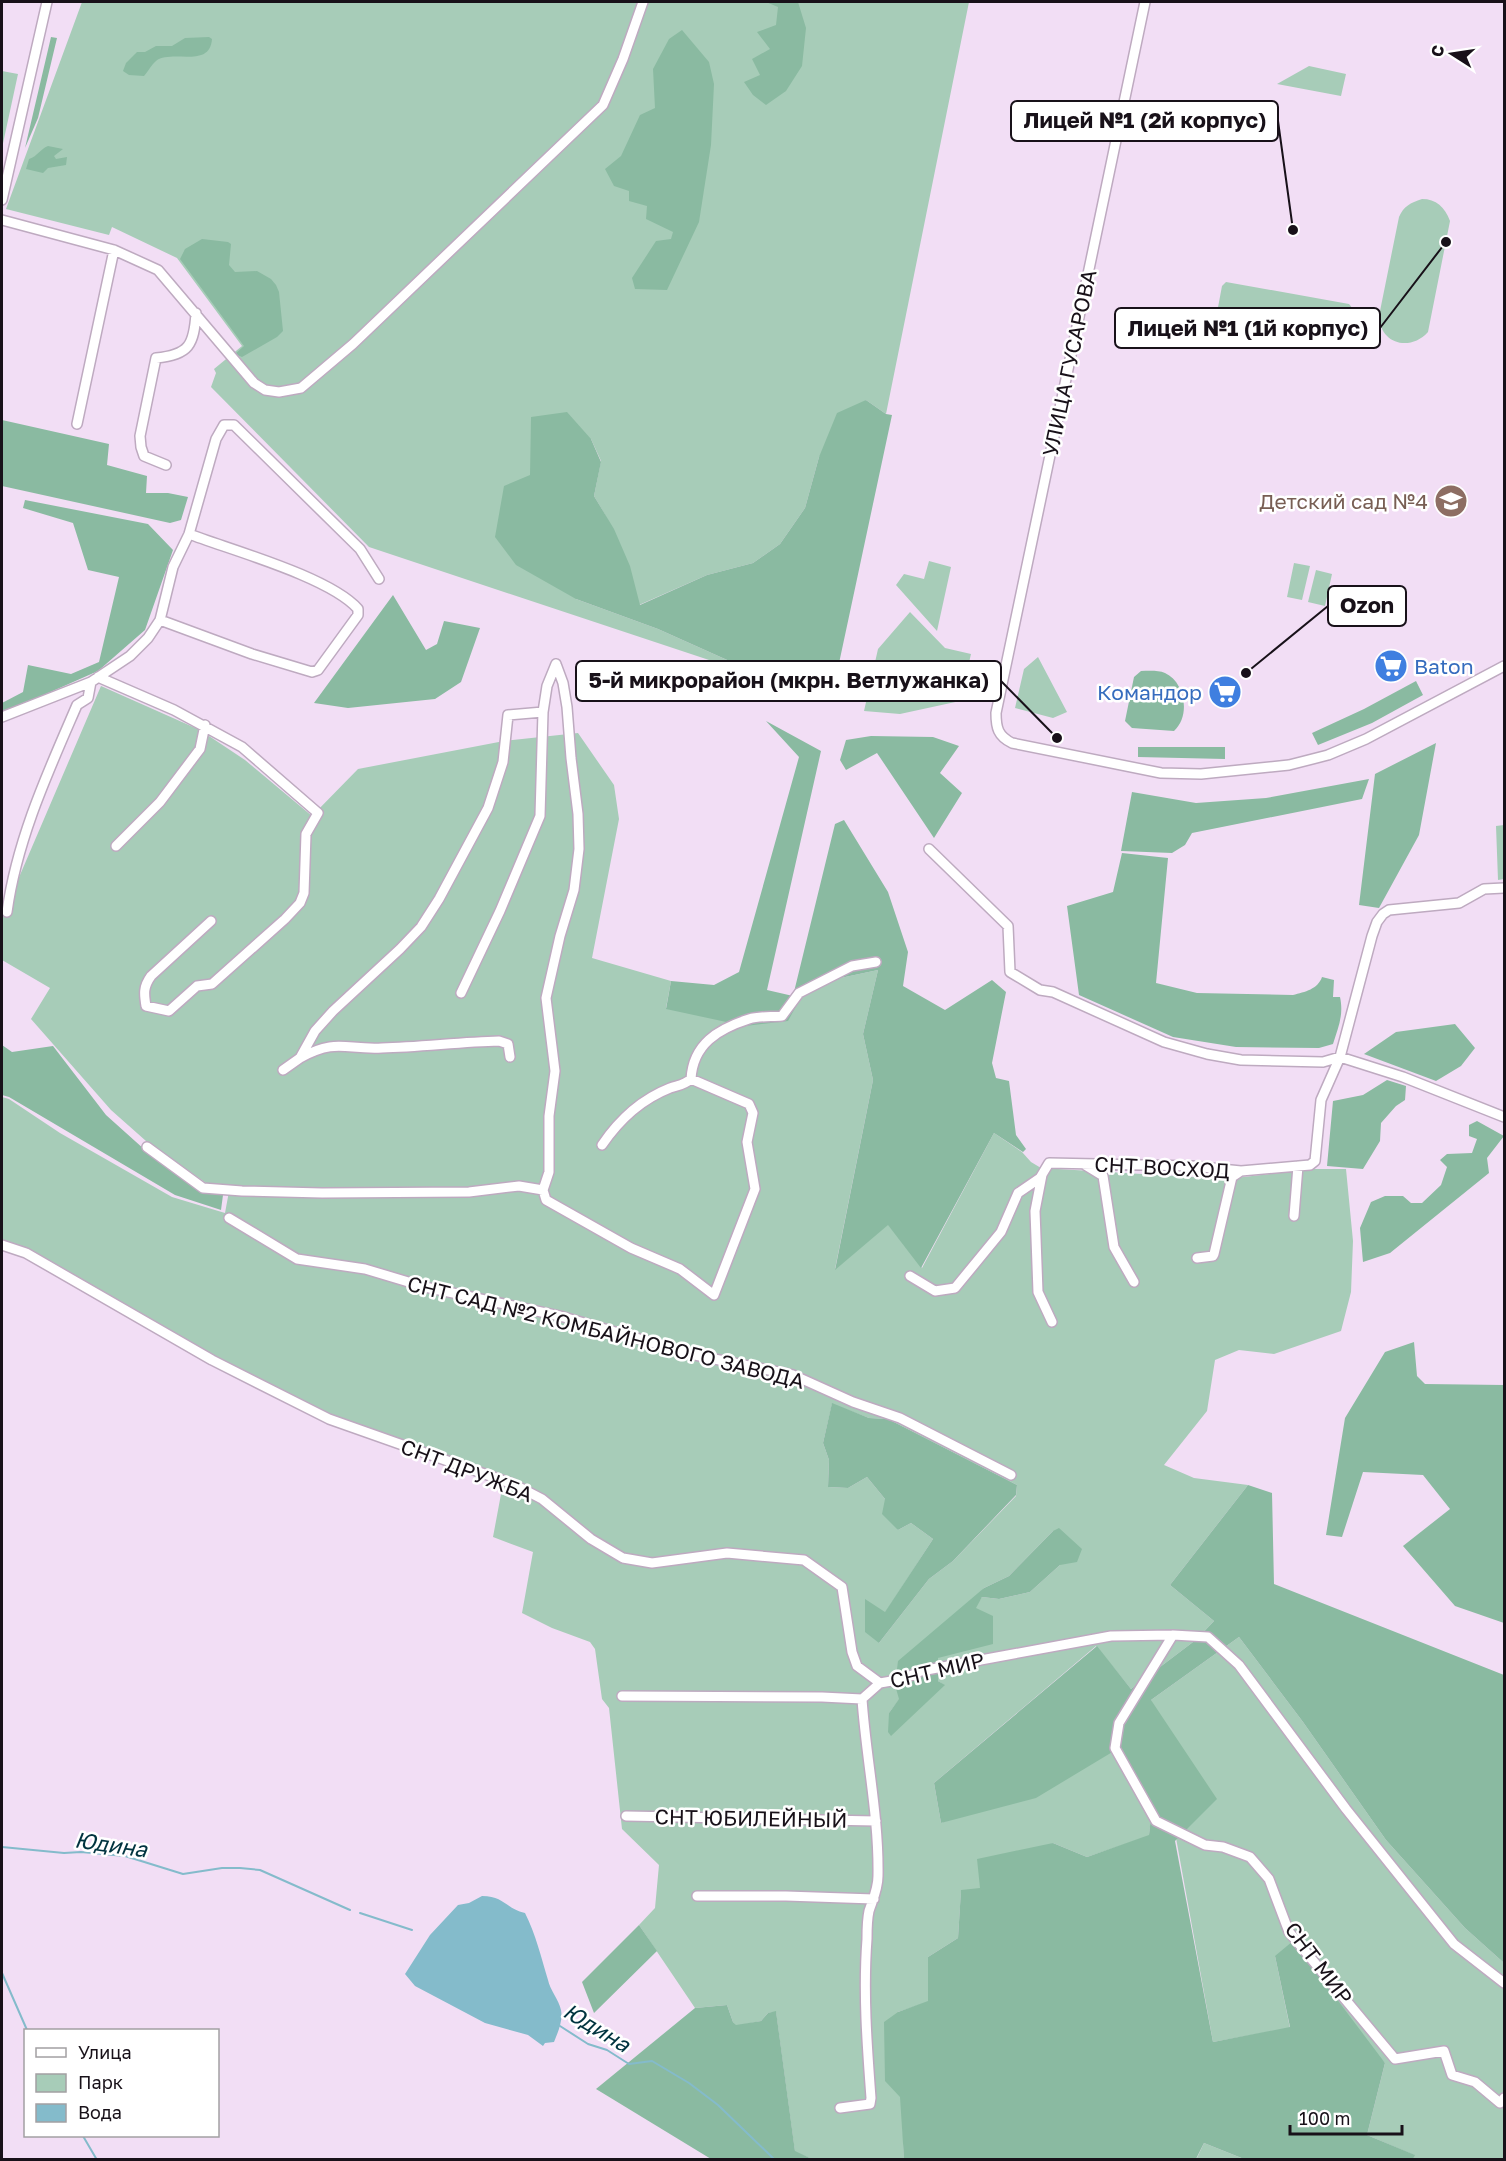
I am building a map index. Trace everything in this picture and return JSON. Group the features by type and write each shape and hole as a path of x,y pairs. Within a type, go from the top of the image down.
{"street":[{"path":"2,200 47,2"},
{"path":"2,220 114,250 158,270 254,383 265,390 279,392 301,388 352,344 603,105 623,59 643,2"},
{"name":"УЛИЦА ГУСАРОВА","path":"1145,2 996,713 996,726 999,734 1012,743 1129,767 1171,773 1238,772 1289,765 1328,755 1366,739 1504,666"},
{"path":"77,424 114,250"},
{"path":"166,465 144,456 140,436 156,358 185,352 193,340 196,313"},
{"path":"2,717 94,679 130,656 148,638 160,620 173,567 189,534 216,439 224,425 234,425 360,549 380,579"},
{"path":"160,620 252,654 312,672 318,670 358,615 358,609 334,590 189,534"},
{"path":"461,993 500,911 540,816 543,712 547,686 556,664 563,683 567,707 578,814 579,849 574,890 560,936 546,998 555,1071 549,1116 549,1172 543,1190 546,1200 631,1248 680,1269 714,1295 755,1189 747,1142 753,1113 749,1104 692,1079"},
{"path":"94,679 205,725 242,747 318,813 306,834 304,893 300,903 285,920 212,984 197,986 169,1011 146,1006 143,993 151,976 211,921"},
{"path":"7,912 10,891 35,802 77,705 88,698 94,679"},
{"path":"300,1058 315,1030 421,927 439,899 488,808 504,762 508,715 543,712"},
{"path":"116,846 160,802 200,749 205,725"},
{"path":"929,849 1008,926 1010,972 1040,990 1053,992 1164,1042 1207,1054 1241,1060 1311,1062 1323,1062 1340,1057 1403,1077 1504,1117"},
{"path":"1294,1216 1298,1166 1310,1165 1314,1161 1321,1100 1340,1057 1372,936 1383,914 1389,910 1459,903 1484,889 1504,888"},
{"path":"692,1079 696,1053 713,1036 750,1019 782,1016 799,993 852,966 876,962"},
{"path":"283,1070 318,1048 338,1045 379,1048 499,1041 508,1044 510,1057"},
{"path":"602,1145 615,1125 634,1109 671,1087 683,1086 692,1079"},
{"path":"147,1147 203,1188 322,1193 469,1192 519,1186 543,1190"},
{"name":"СНТ ВОСХОД","path":"910,1276 935,1291 955,1288 1001,1232 1018,1193 1040,1178 1049,1163 1192,1166 1241,1171 1298,1166"},
{"name":"СНТ ВОСХОД","path":"1083,1163 1103,1176 1114,1247 1134,1282"},
{"name":"СНТ ВОСХОД","path":"1197,1258 1213,1256 1232,1177 1241,1171"},
{"path":"1040,1178 1035,1211 1038,1292 1052,1322"},
{"name":"СНТ САД №2 КОМБАЙНОВОГО ЗАВОДА","path":"229,1218 297,1259 365,1269 425,1287 560,1316 695,1355 793,1375 853,1402 900,1418 1011,1475"},
{"name":"СНТ ДРУЖБА","path":"2,1245 26,1253 212,1360 329,1419 513,1484 542,1500 591,1539 623,1558 651,1563 727,1553 804,1560 842,1587 852,1652 857,1666 880,1683"},
{"name":"СНТ МИР","path":"1173,1635 1119,1723 1115,1748 1156,1821 1205,1845 1223,1846 1250,1857 1269,1879 1289,1932 1395,2059 1444,2051 1452,2075 1475,2082 1500,2103 1504,2098"},
{"name":"СНТ МИР","path":"880,1683 903,1679 921,1671 1111,1636 1208,1637 1239,1665 1346,1809 1454,1944 1504,1983"},
{"path":"622,1696 862,1699 880,1683"},
{"name":"СНТ ЮБИЛЕЙНЫЙ","path":"840,2108 870,2104 871,2098 864,1983 869,1912 878,1876 876,1821 870,1758 864,1735 862,1699"},
{"name":"СНТ ЮБИЛЕЙНЫЙ","path":"626,1816 876,1821"},
{"path":"697,1896 874,1899"}],"green space":[{"path":"82,2 969,2 886,414 866,400 819,457 805,508 780,544 753,563 707,575 639,605 621,549 610,523 594,496 601,461 591,439 576,599 658,629 781,684 369,547 211,387 216,373 214,369 242,346 177,258 112,227 109,235 6,209"},
{"path":"766,2 798,2 806,28 802,66 786,91 766,105 753,95 744,82 760,75 752,59 770,49 757,32 776,25 778,7"},
{"path":"682,30 709,62 714,84 711,145 699,222 667,290 635,289 632,278 656,241 671,239 673,232 646,219 647,206 629,201 629,191 614,186 605,169 621,156 640,115 655,108 653,69 669,39"},
{"path":"51,37 57,38 38,118 25,148"},
{"path":"209,37 212,39 210,48 198,56 163,58 156,61 144,76 129,75 123,71 126,63 137,52 145,52 156,46 172,46 185,38"},
{"path":"1309,66 1346,74 1341,96 1277,84"},
{"path":"2,71 18,74 2,148"},
{"path":"48,146 63,149 54,156 56,159 67,157 66,165 48,168 43,173 26,169 29,159"},
{"path":"1422,199 1432,200 1439,205 1450,221 1428,332 1413,342 1397,342 1385,333 1379,316 1399,217 1408,205"},
{"path":"202,239 231,244 229,265 235,272 257,271 271,279 279,292 283,331 277,337 242,357 235,354 244,346 180,259 185,249"},
{"path":"1226,282 1349,304 1354,318 1349,340 1341,347 1223,325 1216,318 1222,286"},
{"path":"866,400 886,414 892,415 838,668 781,684 658,629 576,599 516,565 495,537 504,486 530,475 531,417 567,412 591,439 601,462 594,496 614,529 630,566 640,605 707,575 753,563 780,544 805,508 819,457 837,413"},
{"path":"2,420 109,444 107,465 147,476 146,493 168,493 188,497 181,520 170,523 2,486"},
{"path":"25,500 148,524 173,550 145,630 98,671 3,713 2,703 23,692 28,665 71,674 99,662 119,577 88,570 73,523 23,508"},
{"path":"929,561 951,567 937,631 896,585 904,574 924,579"},
{"path":"1294,563 1310,566 1302,600 1287,597"},
{"path":"1316,570 1332,574 1325,606 1308,602"},
{"path":"393,595 426,650 437,644 444,621 480,628 461,682 435,699 348,708 314,703"},
{"path":"910,612 945,648 971,654 960,701 900,714 864,711 878,649"},
{"path":"1038,657 1067,712 1053,718 1015,708 1024,669"},
{"path":"1141,671 1165,673 1172,677 1181,691 1183,717 1174,731 1132,728 1125,721 1134,677"},
{"path":"1416,681 1423,695 1372,723 1318,745 1312,733"},
{"path":"101,686 200,730 245,760 312,816 358,769 504,741 578,733 614,785 619,819 592,958 671,981 666,1008 800,999 831,980 878,970 863,1034 873,1080 835,1269 888,1224 922,1268 994,1133 1041,1168 1226,1179 1312,1169 1346,1169 1353,1241 1351,1292 1341,1331 1274,1354 1239,1350 1215,1360 1207,1411 1164,1465 1194,1478 1248,1485 1170,1585 1214,1621 1197,1639 1131,1689 1096,1646 934,1783 941,1823 1119,1748 1152,1808 1149,1836 1087,1857 1053,1843 980,1889 961,1891 958,1938 928,1957 928,2002 898,2012 904,2159 812,2159 795,2152 776,2012 768,2013 761,2021 736,2026 727,2005 695,2008 639,1925 655,1908 659,1865 622,1829 609,1708 602,1699 595,1649 590,1642 552,1628 522,1613 533,1552 493,1537 504,1478 331,1416 217,1361 2,1242 2,1097 9,1099 60,1133 172,1197 225,1213 230,1186 206,1183 146,1141 111,1110 31,1019 50,988 2,960 2,917","holes":["832,1404 869,1418 888,1419 1017,1485 1016,1496 953,1561 929,1579 879,1643 865,1600 885,1613 933,1539 911,1523 898,1530 885,1499 867,1477 848,1488 828,1487 829,1460 823,1443","1053,1531 1060,1565 1030,1592 999,1599 982,1597 938,1658 938,1681 944,1685 889,1713 984,1588 1009,1576"]},
{"path":"766,721 821,751 767,990 793,996 835,824 844,820 888,892 908,952 903,986 945,1010 992,980 1006,992 992,1063 996,1078 1009,1081 1016,1135 1026,1149 1023,1152 994,1133 921,1268 888,1225 835,1270 873,1080 863,1034 878,970 831,980 800,999 788,1021 745,1026 666,1009 671,981 714,985 739,972 799,757"},
{"path":"871,736 933,737 959,746 940,773 962,793 934,838 877,753 846,770 840,760 846,740"},
{"path":"1436,743 1419,835 1379,908 1359,905 1375,774"},
{"path":"1138,747 1225,747 1225,759 1138,757"},
{"path":"1369,779 1362,799 1192,833 1185,845 1172,853 1121,851 1132,792 1196,803 1266,798"},
{"path":"1504,825 1504,879 1498,880 1496,826"},
{"path":"1122,853 1168,858 1156,983 1197,993 1293,995 1314,987 1322,977 1334,980 1333,997 1340,997 1341,1010 1333,1044 1319,1048 1236,1047 1173,1037 1079,995 1067,906 1113,892"},
{"path":"1455,1024 1475,1048 1461,1066 1436,1081 1364,1054 1396,1032"},
{"path":"2,1045 12,1052 53,1046 106,1115 145,1150 202,1189 223,1195 221,1210 175,1195 2,1095"},
{"path":"1387,1080 1406,1086 1405,1100 1396,1106 1381,1123 1380,1141 1363,1169 1327,1166 1333,1101 1363,1095"},
{"path":"1477,1121 1504,1136 1487,1158 1489,1173 1390,1253 1363,1262 1360,1228 1371,1202 1385,1196 1403,1196 1411,1203 1422,1203 1441,1185 1447,1167 1440,1160 1447,1154 1472,1153 1477,1139 1469,1136 1469,1125"},
{"path":"1414,1342 1417,1376 1425,1384 1504,1385 1504,1623 1455,1606 1403,1546 1450,1509 1423,1475 1363,1472 1342,1537 1326,1535 1345,1418 1385,1352"},
{"path":"832,1403 869,1418 888,1419 1017,1485 1016,1495 953,1561 929,1579 879,1643 865,1632 865,1599 885,1612 933,1539 911,1523 898,1530 882,1514 885,1499 867,1477 848,1488 828,1487 829,1460 823,1443"},
{"path":"1248,1485 1272,1493 1274,1584 1504,1675 1504,1963 1465,1928 1386,1840 1303,1722 1239,1637 1151,1700 1217,1799 1175,1841 1213,2042 1290,2027 1275,1956 1293,1941 1385,2063 1367,2135 1415,2155 1413,2159 1244,2159 1204,2143 1196,2159 904,2159 900,2097 885,2081 884,2022 898,2012 928,2001 928,1957 958,1938 961,1890 980,1888 977,1859 1053,1843 1087,1857 1149,1835 1152,1808 1119,1748 1036,1798 941,1823 934,1783 1097,1646 1131,1689 1197,1639 1214,1621 1170,1585"},
{"path":"1059,1528 1082,1549 1077,1562 1060,1565 1030,1592 999,1599 982,1597 976,1608 993,1616 993,1644 938,1658 938,1681 945,1685 891,1736 888,1732 889,1713 899,1699 895,1685 898,1661 984,1588 1009,1576 1053,1531"},
{"path":"1239,1637 1303,1722 1386,1840 1465,1928 1504,1963 1504,2159 1413,2159 1414,2155 1367,2135 1385,2063 1275,1956 1290,2028 1213,2042 1151,1700"},
{"path":"639,1925 657,1951 594,2013 582,1982"},
{"path":"727,2005 736,2025 761,2021 768,2013 776,2011 795,2151 812,2159 711,2159 596,2089 695,2008"},
{"path":"1204,2143 1244,2159 1196,2160"}],"water":[{"path":"482,1896 495,1898 525,1913 549,1984 561,2010 561,2022 554,2042 545,2043 543,2046 528,2035 485,2023 415,1986 405,1974 430,1935 458,1905 469,1903"}],"waterway":[{"name":"Юдина","path":"2,1847 125,1856 183,1874 222,1868 260,1870 350,1910"},
{"name":"Юдина","path":"360,1913 412,1930"},
{"path":"2,1973 27,2029"},
{"name":"Юдина","path":"560,2026 588,2044 607,2050 629,2064 652,2061 689,2083 718,2105 775,2160"},
{"path":"84,2137 97,2160"}],"place":[{"name":"Лицей №1 (2й корпус)","path":"1293,230"},
{"name":"Лицей №1 (1й корпус)","path":"1446,242"},
{"name":"Детский сад №4","path":"1451,501"},
{"name":"Baton","path":"1391,666"},
{"name":"Ozon","path":"1246,673"},
{"name":"Командор","path":"1225,692"},
{"name":"5-й микрорайон (мкрн. Ветлужанка)","path":"1057,738"}]}
